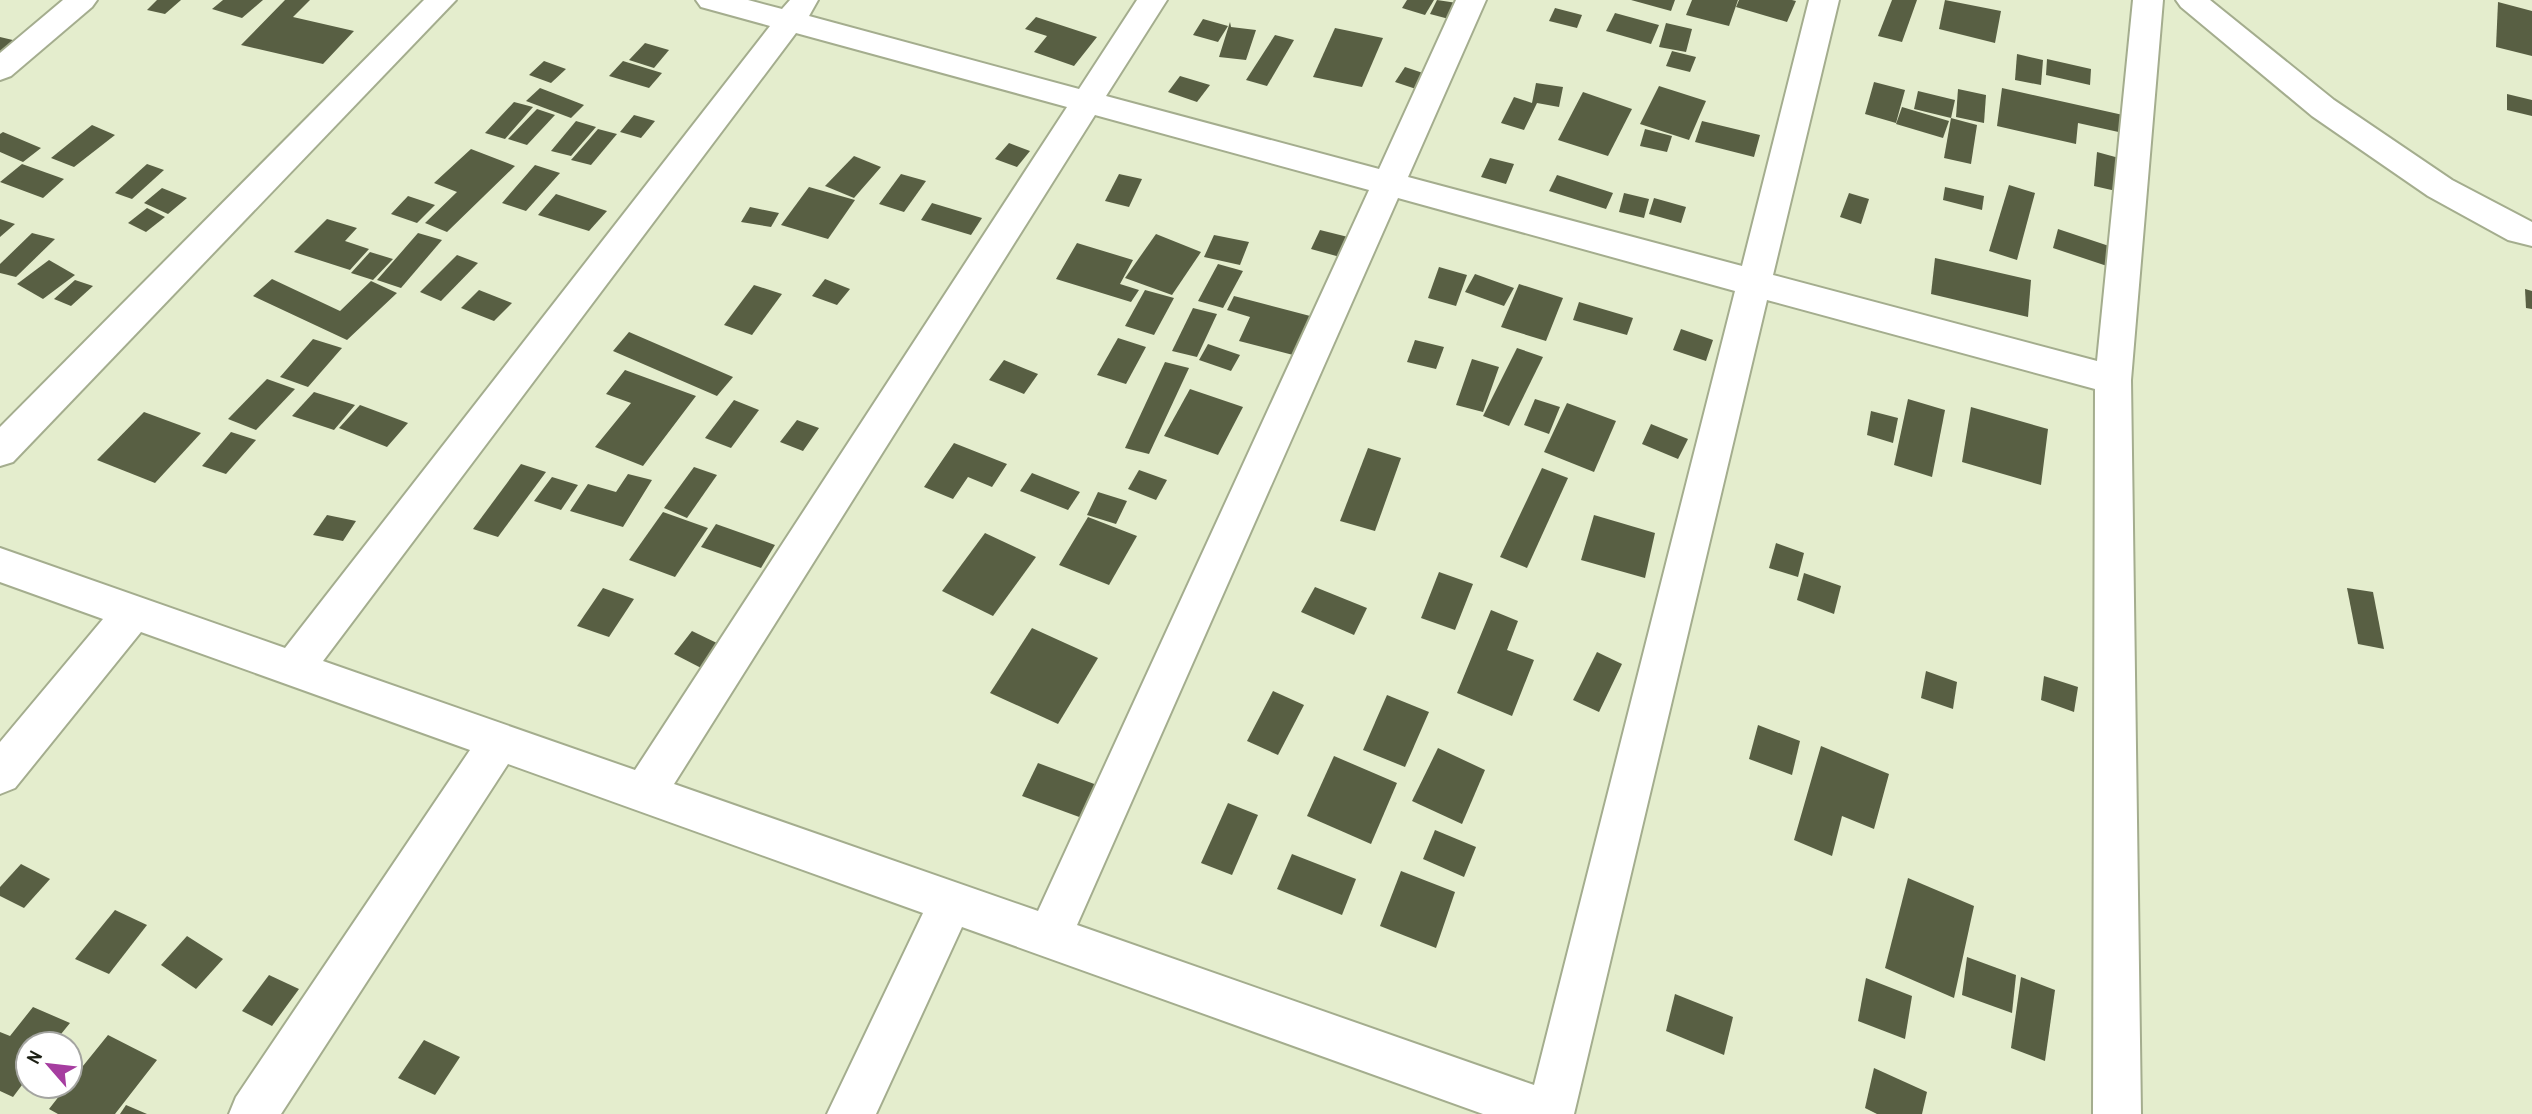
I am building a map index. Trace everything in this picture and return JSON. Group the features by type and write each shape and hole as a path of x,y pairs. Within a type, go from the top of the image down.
{"street":[{"path":"0,69 82,0"},
{"path":"0,451 441,0"},
{"path":"711,0 796,10 1087,102 2113,380"},
{"path":"645,794 1152,0"},
{"path":"1049,937 1471,0"},
{"path":"0,565 1549,1114 1824,0"},
{"path":"2117,1114 2113,380 2148,0"},
{"path":"2191,0 2323,108 2440,188 2520,231 2532,234"},
{"path":"293,669 796,10"},
{"path":"0,774 133,612"},
{"path":"253,1114 499,742"},
{"path":"851,1114 951,902"}],"building":[{"path":"157,0 181,0 165,14 147,10"},
{"path":"223,0 263,0 242,18 212,9"},
{"path":"285,0 310,0 293,17 354,31 323,64 241,45"},
{"path":"1407,0 1434,0 1425,15 1402,8"},
{"path":"1437,0 1457,3 1449,19 1430,14"},
{"path":"1631,0 1675,0 1671,11"},
{"path":"1692,0 1738,0 1729,26 1686,15"},
{"path":"1739,0 1796,1 1787,22 1736,7"},
{"path":"1892,0 1917,0 1902,42 1878,36"},
{"path":"1945,0 2001,11 1995,43 1939,29"},
{"path":"2498,2 2532,11 2532,56 2496,47"},
{"path":"1555,8 1582,15 1577,28 1549,21"},
{"path":"1615,13 1659,25 1651,44 1606,31"},
{"path":"1036,17 1097,37 1074,66 1034,52 1047,36 1025,29"},
{"path":"1203,19 1228,26 1218,42 1193,35"},
{"path":"1230,22 1231,27 1256,30 1246,60 1219,57"},
{"path":"1666,23 1692,29 1686,52 1659,47"},
{"path":"1335,28 1383,38 1362,87 1313,77"},
{"path":"1275,35 1294,40 1267,86 1246,80"},
{"path":"0,37 17,41 4,53 0,52"},
{"path":"645,43 669,50 654,68 629,60"},
{"path":"1672,51 1696,57 1690,72 1666,66"},
{"path":"2017,54 2043,60 2041,85 2015,80"},
{"path":"2047,59 2091,69 2090,85 2046,75"},
{"path":"544,61 566,69 551,83 529,75"},
{"path":"623,61 662,73 649,88 609,76"},
{"path":"1405,67 1429,75 1419,90 1395,82"},
{"path":"1180,76 1210,85 1197,102 1168,92"},
{"path":"1874,82 1905,90 1896,123 1865,114"},
{"path":"1536,83 1563,87 1559,107 1537,103 1524,130 1501,123 1514,97 1532,103"},
{"path":"1659,86 1706,101 1689,140 1640,124"},
{"path":"540,88 584,105 571,118 526,101"},
{"path":"2002,88 2123,115 2123,133 2078,123 2076,144 1997,126"},
{"path":"1958,89 1986,95 1984,123 1956,117"},
{"path":"1918,91 1955,100 1951,118 1914,109"},
{"path":"1583,92 1632,109 1608,156 1558,140"},
{"path":"2507,94 2532,100 2532,116 2507,110"},
{"path":"514,102 533,107 505,139 485,133"},
{"path":"1902,107 1949,121 1943,138 1896,124"},
{"path":"537,109 555,115 527,145 508,139"},
{"path":"634,115 655,121 641,138 620,132"},
{"path":"1951,118 1977,125 1971,164 1944,158"},
{"path":"576,121 596,127 571,156 551,151"},
{"path":"1702,121 1760,135 1754,157 1695,142"},
{"path":"92,125 115,135 74,167 51,158"},
{"path":"598,129 617,134 591,165 571,160"},
{"path":"1645,129 1672,136 1667,152 1640,146"},
{"path":"3,132 41,148 23,162 0,152 0,134"},
{"path":"1009,143 1030,151 1017,167 995,159"},
{"path":"471,149 515,166 447,232 425,223 457,192 434,183"},
{"path":"2097,152 2119,158 2116,191 2094,186"},
{"path":"854,156 881,167 854,198 825,186"},
{"path":"1490,158 1514,164 1506,184 1481,177"},
{"path":"22,164 64,179 43,198 0,182"},
{"path":"147,164 164,170 132,199 115,193"},
{"path":"535,165 560,173 526,211 502,203"},
{"path":"901,174 926,181 904,212 879,204"},
{"path":"1119,174 1142,179 1129,207 1105,201"},
{"path":"1557,175 1613,193 1606,209 1549,191"},
{"path":"2009,185 2035,193 2017,260 1989,251"},
{"path":"809,187 855,200 828,239 781,225"},
{"path":"1945,187 1984,196 1982,210 1943,200"},
{"path":"162,188 187,198 168,214 144,203"},
{"path":"1624,193 1649,199 1644,218 1619,212"},
{"path":"1849,193 1869,199 1861,224 1840,217"},
{"path":"556,194 607,211 589,231 538,215"},
{"path":"408,196 435,205 417,223 391,214"},
{"path":"1654,198 1686,207 1681,223 1649,214"},
{"path":"932,203 982,218 971,235 921,220"},
{"path":"750,207 779,213 771,227 741,222"},
{"path":"147,208 165,217 146,232 128,223"},
{"path":"0,219 15,224 0,237"},
{"path":"327,219 357,228 345,241 369,249 350,270 294,252"},
{"path":"2058,229 2115,248 2110,267 2053,248"},
{"path":"1320,230 1348,237 1340,257 1311,249"},
{"path":"32,233 55,239 16,277 0,273 0,264"},
{"path":"418,233 442,240 401,288 377,280"},
{"path":"1156,234 1201,252 1172,295 1125,278"},
{"path":"1214,235 1249,242 1240,265 1204,257"},
{"path":"1077,243 1133,260 1120,284 1139,290 1131,302 1056,279"},
{"path":"370,252 393,259 373,280 351,273"},
{"path":"457,255 478,263 441,301 420,292"},
{"path":"1935,258 2031,280 2028,317 1931,294"},
{"path":"49,260 75,275 43,299 17,284"},
{"path":"1218,264 1243,271 1223,308 1198,301"},
{"path":"1439,267 1467,275 1456,306 1428,298"},
{"path":"1475,274 1514,288 1504,306 1465,292"},
{"path":"272,279 340,311 371,281 397,293 347,340 253,296"},
{"path":"825,279 850,289 837,305 812,296"},
{"path":"75,280 93,286 71,306 54,299"},
{"path":"1519,284 1563,298 1546,341 1501,327"},
{"path":"754,285 782,294 752,335 724,325"},
{"path":"2525,289 2532,291 2532,309 2526,308"},
{"path":"479,290 512,303 494,321 461,308"},
{"path":"1145,290 1174,298 1154,335 1125,326"},
{"path":"1234,296 1314,317 1297,356 1239,341 1250,317 1227,310"},
{"path":"1579,302 1633,318 1627,335 1573,320"},
{"path":"1193,308 1217,314 1197,357 1172,351"},
{"path":"1681,329 1713,340 1706,361 1673,350"},
{"path":"629,332 733,377 717,396 613,351"},
{"path":"1118,338 1146,347 1126,384 1097,375"},
{"path":"313,339 342,348 308,387 280,377"},
{"path":"1415,340 1444,347 1436,369 1407,362"},
{"path":"1208,344 1240,355 1231,371 1199,360"},
{"path":"1517,348 1543,357 1509,426 1483,416"},
{"path":"1472,359 1499,367 1483,412 1456,405"},
{"path":"1004,360 1038,374 1024,394 989,380"},
{"path":"1165,362 1189,368 1149,454 1125,448"},
{"path":"625,370 696,396 643,466 595,447 631,403 606,394"},
{"path":"267,379 295,389 256,430 228,419"},
{"path":"1190,389 1243,407 1218,455 1164,436"},
{"path":"314,392 355,405 334,430 292,416"},
{"path":"1535,399 1560,407 1549,434 1524,425"},
{"path":"1908,399 1945,410 1932,477 1894,465"},
{"path":"734,400 759,410 731,448 705,438"},
{"path":"1567,403 1616,421 1594,472 1544,452"},
{"path":"360,405 408,423 387,447 339,428"},
{"path":"1971,407 2048,429 2041,485 1962,462"},
{"path":"1871,411 1898,418 1893,443 1867,435"},
{"path":"144,412 201,433 155,483 97,460"},
{"path":"797,420 819,428 803,451 780,442"},
{"path":"1651,424 1688,439 1678,459 1642,444"},
{"path":"231,432 256,440 226,474 202,466"},
{"path":"954,443 1007,464 992,487 968,477 953,499 924,487"},
{"path":"1368,448 1401,458 1375,531 1340,521"},
{"path":"521,464 546,472 498,537 473,529"},
{"path":"694,467 717,475 687,518 664,508"},
{"path":"1542,468 1568,478 1527,568 1500,557"},
{"path":"1139,470 1167,480 1156,500 1128,489"},
{"path":"1032,473 1080,492 1068,510 1020,491"},
{"path":"628,474 652,480 623,527 570,511 588,484 616,492"},
{"path":"552,477 578,485 561,510 534,501"},
{"path":"1098,492 1127,501 1116,524 1087,515"},
{"path":"663,512 708,528 675,577 629,560"},
{"path":"327,515 356,521 343,541 313,535"},
{"path":"1594,515 1655,533 1645,578 1581,560"},
{"path":"1088,517 1137,536 1109,585 1059,565"},
{"path":"716,524 775,545 761,568 701,547"},
{"path":"985,533 1036,557 993,616 942,591"},
{"path":"1776,543 1804,553 1798,577 1769,568"},
{"path":"1439,572 1473,584 1455,630 1421,618"},
{"path":"1804,573 1841,586 1834,614 1797,600"},
{"path":"1315,587 1367,608 1354,635 1301,612"},
{"path":"603,588 634,599 609,637 577,626"},
{"path":"2347,588 2373,592 2384,649 2358,644"},
{"path":"1491,610 1518,621 1507,650 1534,660 1512,716 1457,693"},
{"path":"1032,628 1098,658 1058,724 990,693"},
{"path":"692,631 723,646 705,670 674,654"},
{"path":"1597,652 1622,664 1599,712 1573,700"},
{"path":"1926,671 1957,682 1953,709 1921,698"},
{"path":"2044,676 2078,687 2074,712 2041,700"},
{"path":"1273,691 1304,705 1278,755 1247,741"},
{"path":"1387,695 1429,712 1405,767 1363,750"},
{"path":"1758,725 1800,741 1792,775 1749,759"},
{"path":"1821,746 1889,774 1874,829 1842,816 1832,856 1794,840"},
{"path":"1438,748 1485,770 1462,824 1412,801"},
{"path":"1334,756 1397,783 1371,844 1307,816"},
{"path":"1038,763 1097,785 1082,818 1022,796"},
{"path":"1228,803 1258,815 1232,875 1201,863"},
{"path":"1435,830 1476,847 1464,877 1423,859"},
{"path":"1292,854 1356,879 1342,915 1277,889"},
{"path":"21,864 50,879 24,908 0,896 0,887"},
{"path":"1401,871 1455,892 1436,948 1380,926"},
{"path":"1908,878 1974,906 1954,998 1885,968"},
{"path":"115,910 147,925 109,974 75,959"},
{"path":"187,936 223,959 196,989 161,965"},
{"path":"1967,957 2016,975 2012,1013 1962,995"},
{"path":"269,975 299,989 272,1026 242,1011"},
{"path":"2021,977 2055,990 2045,1061 2011,1048"},
{"path":"1866,978 1912,996 1905,1039 1858,1021"},
{"path":"1675,994 1733,1017 1724,1055 1666,1031"},
{"path":"33,1007 70,1023 64,1030 15,1030"},
{"path":"14,1031 13,1097 0,1091 0,1032 10,1036"},
{"path":"108,1035 157,1060 115,1114 58,1114 49,1109 56,1100 84,1100 84,1065"},
{"path":"424,1040 460,1057 435,1095 398,1078"},
{"path":"1874,1068 1927,1092 1922,1114 1877,1114 1865,1108"},
{"path":"126,1105 147,1114 120,1114"}]}
